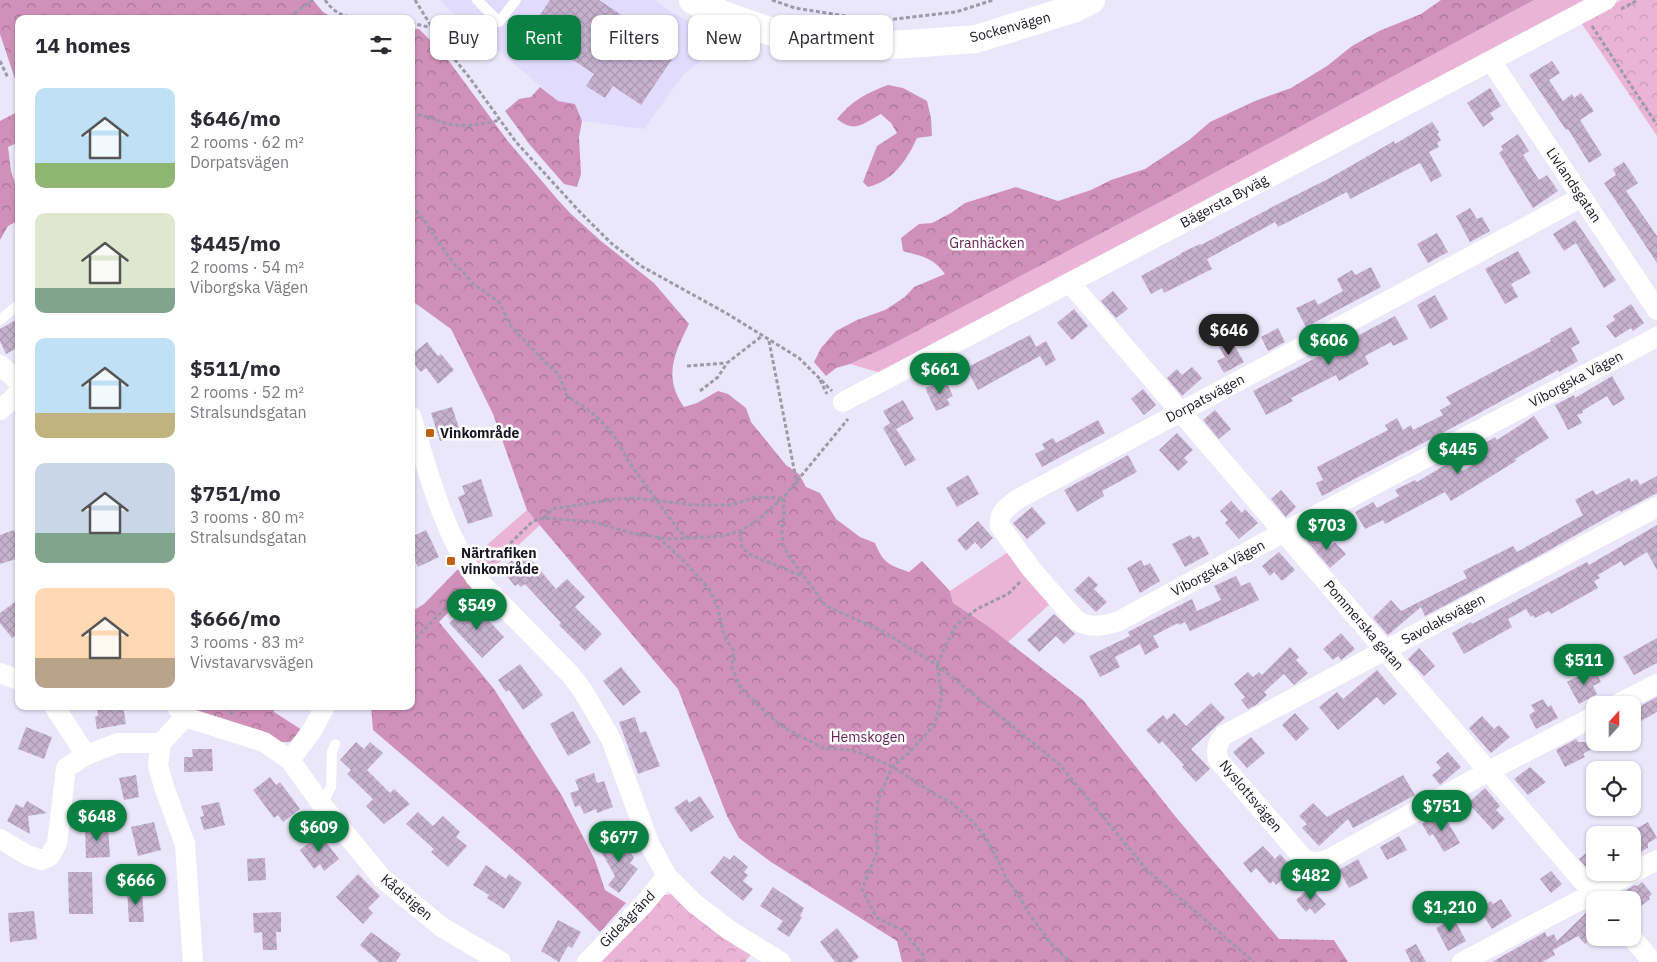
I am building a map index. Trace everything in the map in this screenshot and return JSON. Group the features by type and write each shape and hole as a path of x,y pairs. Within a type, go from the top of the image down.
{"main road":[{"name":"Sockenvägen","path":"694,0 723,15 766,30 818,42 870,46 976,39 1073,9 1091,0"},
{"name":"Sockenvägen","path":"722,0 771,18 818,29 860,34 921,31 972,24 1043,0"}],"street":[{"name":"Bägersta Byväg","path":"848,407 1070,282 1606,0"},
{"name":"Livlandsgatan","path":"1491,61 1657,310"},
{"name":"Dorpatsvägen","path":"1032,570 1000,526 999,521 1006,507 1582,197"},
{"name":"Pommerska gatan","path":"1070,282 1592,891"},
{"name":"Viborgska Vägen","path":"1032,570 1076,620 1083,624 1096,626 1119,621 1284,532 1657,337"},
{"path":"0,365 15,378"},
{"path":"0,410 15,397"},
{"path":"415,429 442,515 464,560 475,577 570,674 583,690 610,739 649,843 667,876 694,903 722,924 781,962"},
{"name":"Savolaksvägen","path":"1230,733 1657,507"},
{"path":"0,673 15,679"},
{"path":"1634,696 1657,684"},
{"path":"57,710 86,755"},
{"path":"290,760 313,729 323,710"},
{"path":"181,712 161,743 158,765 185,844 192,962"},
{"name":"Kådstigen","path":"181,712 264,742 290,760 322,805 382,878 444,928 501,962"},
{"path":"1489,771 1586,721"},
{"name":"Nyslottsvägen","path":"1230,733 1224,735 1219,740 1216,750 1218,760 1304,860 1310,862 1329,859 1489,771"},
{"path":"0,839 41,860 50,856 57,843 66,768 86,755 118,743 161,743"},
{"path":"1607,891 1657,860"},
{"name":"Gideågränd","path":"587,962 644,904 667,876"},
{"path":"1462,962 1586,902"},
{"path":"1639,946 1653,962"}],"lane":[{"path":"477,0 499,22 516,0"},
{"path":"0,320 15,307"},
{"path":"322,805 331,787 332,752 335,744"}],"path":[{"path":"293,15 313,0"},
{"path":"325,0 332,10 343,15"},
{"path":"416,0 430,22"},
{"path":"772,0 795,8 877,21 956,12 993,0"},
{"path":"1583,12 1657,125"},
{"path":"415,24 430,27"},
{"path":"456,60 516,142 611,243 641,266 726,313 799,358 848,407 796,484 758,520 740,531 723,536 671,539 631,533 595,522 556,519"},
{"path":"0,61 8,78"},
{"path":"415,115 430,117 443,123 458,126 500,120"},
{"path":"415,210 425,221 455,265 472,283 499,302 516,333 559,374 567,396 590,411 609,429 644,484 679,531 690,538"},
{"path":"700,391 718,377 727,363 762,336"},
{"path":"769,340 796,484"},
{"path":"687,366 727,363"},
{"path":"544,518 552,508 635,498 693,505 732,504 755,498 783,498"},
{"path":"783,498 783,545 803,576 826,606 882,631 936,665 1059,764 1147,870 1254,962"},
{"path":"740,531 742,548 747,552 775,566 803,576"},
{"path":"658,537 688,565 709,589 718,608 724,636 734,651 732,667 739,685 747,695 781,726 823,748 851,750 870,756 950,802 971,820 985,836 1006,878 1027,911 1053,946 1068,962"},
{"path":"923,962 924,956 902,930 876,917 862,889 878,850 876,831 878,800 892,767 909,753 935,724 942,695 936,665 956,626 977,610 1008,594 1032,570"}],"shaded area":[{"path":"440,0 655,0 677,15 591,15 591,60 678,60 678,16 688,21 688,60 702,60 684,74 644,129 582,121 575,104 558,101 509,60 581,60 581,15 507,15 507,58 497,50 497,15 456,15"}],"green space":[{"path":"0,0 313,0 328,15 15,15 15,79 0,34"},
{"name":"Granhäcken","path":"1441,0 1534,0 1183,190 887,347 850,364 836,368 826,376 814,362 821,348 836,331 857,320 885,310 905,297 914,287 945,274 932,261 903,251 901,238 919,224 932,223 965,203 1016,187 1058,201 1145,169 1189,140 1210,122 1255,101 1291,88 1327,66 1352,46 1379,31 1421,14"},
{"path":"1534,0 1584,0 881,373 850,364 887,347 1183,190"},
{"path":"1621,0 1657,0 1657,136 1582,24 1595,14"},
{"name":"Hemskogen","path":"415,29 419,29 430,40 430,60 448,60 507,140 571,214 601,241 654,283 689,324 675,356 672,375 674,386 684,407 697,403 718,391 728,394 746,408 751,422 786,465 799,474 806,487 820,493 836,519 860,537 875,543 884,559 892,565 909,572 922,561 950,591 953,603 989,627 1083,700 1175,816 1279,939 1334,940 1348,962 902,962 897,941 771,862 739,838 727,816 678,689 527,510 493,414 451,329 415,303"},
{"path":"888,85 903,88 927,101 931,118 932,136 917,138 904,162 892,175 868,187 863,182 877,146 897,133 891,123 881,114 859,126 849,126 837,119 860,98"},
{"path":"540,87 558,101 575,104 582,121 579,137 581,174 577,187 564,184 530,145 505,111 519,99 531,97"},
{"path":"15,113 15,144 8,147 11,171 15,184 15,222 8,226 0,240 0,121"},
{"path":"527,510 540,525 485,576 473,557"},
{"path":"1011,550 1052,602 1008,642 953,603 950,591"},
{"path":"458,569 472,588 439,622 494,689 562,796 595,860 605,890 626,903 600,932 517,854 373,730 371,710 415,710 415,610 424,604"},
{"path":"193,710 274,710 302,730 290,742 279,742"},
{"path":"671,894 752,953 745,962 599,962 660,896"}],"building":[{"path":"550,0 599,0 622,15 591,15 591,60 672,60 641,105 613,86 605,98 586,86 594,74 573,60 581,60 581,15 540,15"},
{"path":"1552,61 1560,73 1549,80 1563,101 1572,94 1574,98 1581,93 1594,111 1580,120 1602,155 1589,163 1568,129 1566,130 1529,75"},
{"path":"1490,88 1501,106 1490,113 1494,119 1483,127 1467,103"},
{"path":"1432,122 1439,132 1437,134 1441,140 1437,143 1439,147 1429,152 1442,176 1431,182 1420,163 1350,199 1347,192 1278,227 1275,222 1207,259 1212,269 1164,293 1162,288 1151,294 1141,276 1181,253 1201,245 1328,179 1394,141 1395,144"},
{"path":"1518,134 1529,151 1523,155 1539,180 1547,175 1558,191 1533,208 1499,153 1503,150 1501,146"},
{"path":"1624,162 1638,183 1626,191 1657,236 1657,263 1604,183 1616,175 1613,169"},
{"path":"1470,208 1477,219 1482,217 1490,231 1470,242 1456,216"},
{"path":"1575,220 1616,280 1604,288 1576,243 1564,251 1553,234"},
{"path":"1437,233 1448,252 1428,263 1417,244"},
{"path":"1518,251 1531,273 1511,284 1518,297 1505,304 1485,269"},
{"path":"1371,267 1381,287 1306,327 1296,308 1315,299 1318,305 1343,291 1337,279 1352,270 1355,275"},
{"path":"1113,291 1128,309 1116,318 1101,301"},
{"path":"1435,295 1448,319 1430,329 1417,305"},
{"path":"1631,304 1644,323 1633,331 1631,328 1615,338 1606,326 1615,320 1613,316"},
{"path":"1074,309 1088,326 1072,340 1057,323"},
{"path":"1395,316 1408,339 1393,346 1391,342 1365,356 1369,364 1339,381 1336,375 1291,398 1293,401 1266,415 1253,391"},
{"path":"15,320 15,349 6,354 0,341 0,329"},
{"path":"1571,327 1580,343 1571,348 1578,361 1322,496 1316,483 1323,480 1317,467 1388,430 1385,425 1397,418 1403,430 1411,425 1413,430 1443,415 1440,410 1451,404 1446,397 1551,341 1550,339"},
{"path":"1278,328 1285,342 1268,351 1261,337"},
{"path":"1030,335 1036,347 1046,341 1056,360 1046,366 1040,356 978,390 966,368"},
{"path":"1230,338 1244,362 1224,373 1217,361 1225,357 1218,345"},
{"path":"427,342 438,356 441,354 454,370 438,384 426,368 421,372 415,365 415,352"},
{"path":"1192,367 1202,378 1182,396 1167,378 1177,369 1182,375"},
{"path":"1612,376 1625,399 1613,406 1607,396 1582,411 1583,413 1577,415 1582,423 1568,430 1555,405 1574,395 1575,398"},
{"path":"945,379 953,396 947,399 950,405 936,411 925,388"},
{"path":"1143,389 1156,405 1144,415 1131,399"},
{"path":"903,400 914,419 896,429 916,460 905,466 883,428 890,423 883,411"},
{"path":"452,407 461,434 440,441 431,413"},
{"path":"1215,410 1231,429 1219,439 1203,420"},
{"path":"1534,416 1549,438 1515,459 1516,461 1451,501 1445,492 1385,524 1383,520 1365,529 1355,512 1373,502 1377,508 1399,496 1395,490 1415,480 1417,482 1455,459 1462,471 1484,459 1477,448 1495,437 1497,440"},
{"path":"1098,420 1105,433 1042,467 1035,454 1045,449 1042,444 1053,438 1056,443"},
{"path":"1177,433 1193,450 1184,458 1188,462 1178,471 1159,450"},
{"path":"1128,455 1137,472 1102,491 1104,496 1077,512 1064,490"},
{"path":"968,475 979,494 957,507 946,488"},
{"path":"1657,476 1657,493 1621,512 1620,510 1537,557 1425,616 1421,607 1388,635 1373,618 1391,600 1401,611 1467,578 1463,571 1513,546 1517,552 1583,515 1575,500 1593,490 1596,495 1629,478 1631,482 1637,479 1640,485"},
{"path":"481,479 493,516 468,524 458,497 465,494 462,486"},
{"path":"1281,490 1296,507 1286,517 1271,499"},
{"path":"1231,501 1242,513 1245,509 1258,523 1239,539 1225,523 1228,520 1220,511"},
{"path":"1032,507 1046,523 1027,539 1013,523"},
{"path":"978,521 993,538 981,549 975,542 966,551 957,540"},
{"path":"1657,525 1657,570 1647,552 1624,566 1621,561 1598,575 1600,578 1594,581 1598,588 1551,614 1549,611 1535,618 1533,615 1531,617 1526,609 1508,619 1512,627 1464,654 1452,633 1587,562 1589,565"},
{"path":"14,530 15,532 15,559 0,564 0,535"},
{"path":"426,530 439,557 418,567 415,561 415,535"},
{"path":"1316,533 1329,547 1335,542 1346,554 1330,568 1307,541"},
{"path":"1190,535 1193,539 1199,536 1209,554 1185,567 1172,544"},
{"path":"1279,552 1295,570 1282,581 1274,572 1270,576 1262,566"},
{"path":"528,556 556,589 567,579 585,597 575,607 602,634 585,651 559,625 561,623 525,584 521,587 518,584 515,586 501,569 512,560 516,565"},
{"path":"1141,560 1144,566 1150,563 1160,581 1140,593 1127,568"},
{"path":"1089,576 1098,585 1094,589 1107,602 1096,612 1074,590"},
{"path":"1236,576 1241,586 1250,582 1259,600 1190,631 1185,622 1179,625 1178,623 1153,636 1159,647 1145,655 1140,644 1115,657 1120,667 1100,677 1089,656 1130,636 1128,632 1192,599 1197,611 1221,600 1214,586"},
{"path":"15,602 15,635 12,638 0,623 0,613"},
{"path":"468,606 477,616 481,612 504,637 482,658 449,623"},
{"path":"1054,614 1075,634 1064,644 1056,636 1039,652 1027,640"},
{"path":"1341,633 1355,649 1341,660 1338,656 1333,660 1323,649"},
{"path":"1657,638 1657,663 1634,675 1623,657"},
{"path":"1290,647 1299,657 1296,660 1308,673 1294,685 1284,674 1264,692 1267,695 1256,705 1248,709 1241,700 1245,697 1234,684 1248,672 1253,677 1259,672 1262,675"},
{"path":"1419,648 1435,666 1424,676 1408,659"},
{"path":"520,664 543,695 523,710 509,690 506,692 498,680"},
{"path":"621,667 641,692 623,706 603,681"},
{"path":"1593,668 1601,682 1593,686 1597,694 1586,696 1586,700 1579,704 1567,682"},
{"path":"1377,670 1397,694 1384,705 1377,697 1338,730 1319,707 1337,692 1343,699"},
{"path":"1657,697 1657,712 1641,721 1641,706"},
{"path":"1543,699 1548,707 1551,705 1558,718 1536,729 1529,715 1535,711 1531,705"},
{"path":"1211,703 1225,718 1191,749 1210,769 1196,782 1182,767 1184,765 1162,741 1159,744 1146,730 1163,715 1167,720 1174,713 1186,726"},
{"path":"97,710 124,710 126,724 97,729 95,717 98,716"},
{"path":"573,711 591,743 568,756 550,724"},
{"path":"1295,713 1309,729 1296,741 1282,725"},
{"path":"1482,716 1494,729 1499,725 1510,737 1491,753 1469,728"},
{"path":"635,717 640,733 646,731 660,766 638,774 619,722"},
{"path":"26,727 52,737 44,759 18,749"},
{"path":"1251,737 1265,753 1247,768 1233,752"},
{"path":"1576,739 1578,742 1586,742 1586,751 1588,751 1583,754 1585,757 1565,767 1556,750"},
{"path":"356,742 364,749 370,742 383,753 367,770 390,793 394,789 410,804 384,824 366,806 373,799 347,774 351,770 340,760"},
{"path":"192,749 212,749 213,771 184,772 184,757 193,757"},
{"path":"1448,752 1461,767 1440,785 1432,775 1441,768 1436,762"},
{"path":"1530,767 1546,782 1528,795 1514,779"},
{"path":"594,773 597,783 604,781 613,807 597,813 596,809 584,814 580,805 575,807 570,793 579,790 575,780"},
{"path":"136,775 139,797 124,800 119,778"},
{"path":"1403,775 1415,795 1353,828 1348,819 1319,846 1302,828 1307,824 1299,816 1313,803 1327,817"},
{"path":"270,777 276,785 280,782 300,809 283,822 278,815 274,818 253,790"},
{"path":"1485,788 1500,806 1496,810 1505,819 1493,830 1468,803"},
{"path":"700,796 714,817 691,832 674,808 687,799 689,803"},
{"path":"27,801 47,813 28,816 30,834 7,821 16,804 23,808"},
{"path":"219,802 225,825 204,830 200,817 204,816 201,806"},
{"path":"418,812 433,826 443,816 460,832 456,837 467,846 448,867 431,852 434,849 406,824"},
{"path":"1442,812 1460,843 1444,852 1433,834 1429,836 1422,824"},
{"path":"154,822 161,850 138,856 131,827"},
{"path":"1648,822 1657,838 1648,843 1648,848 1641,852 1641,826"},
{"path":"108,826 110,857 86,858 85,828"},
{"path":"320,834 339,859 324,871 320,864 314,869 300,850"},
{"path":"621,836 634,858 630,863 638,869 619,893 608,885 615,876 599,848"},
{"path":"1399,836 1407,850 1387,860 1380,847"},
{"path":"1263,846 1275,859 1280,854 1294,869 1276,885 1273,881 1270,884 1256,868 1251,873 1243,863"},
{"path":"1586,853 1586,867 1579,859"},
{"path":"734,855 748,867 744,872 748,875 743,881 753,889 743,901 710,873 724,856 730,860"},
{"path":"265,858 266,880 248,881 247,859"},
{"path":"1358,859 1368,878 1349,888 1339,870"},
{"path":"486,865 506,879 509,874 522,883 504,909 487,898 489,895 473,885"},
{"path":"1551,871 1562,884 1551,893 1540,879"},
{"path":"68,872 92,872 93,914 69,914"},
{"path":"358,874 380,896 368,908 373,913 363,924 336,897"},
{"path":"1642,882 1652,894 1649,897 1650,899 1641,906 1641,891 1624,891 1635,885 1637,886"},
{"path":"773,887 804,908 800,916 802,917 789,937 777,929 783,921 760,906"},
{"path":"1310,887 1326,904 1315,914 1310,908 1306,912 1296,900"},
{"path":"142,889 144,922 129,922 127,890"},
{"path":"1501,899 1512,916 1492,929 1479,909 1491,901 1493,904"},
{"path":"34,911 37,939 10,942 8,913"},
{"path":"281,912 281,932 276,932 277,950 263,950 262,932 254,933 253,913"},
{"path":"1451,913 1466,941 1448,951 1436,928 1443,924 1440,919"},
{"path":"1586,913 1585,944 1578,936 1553,950 1555,955 1542,962 1492,962 1545,932 1547,937 1554,934 1557,941"},
{"path":"558,920 581,932 572,948 568,946 559,962 541,951"},
{"path":"837,928 859,957 852,962 835,962 820,942"},
{"path":"371,932 401,954 396,962 379,962 360,945"},
{"path":"1416,944 1426,962 1411,962 1405,950"}],"place":[{"name":"Vinkområde","path":"430,433"},
{"name":"Närtrafiken vinkområde","path":"451,561"}]}
